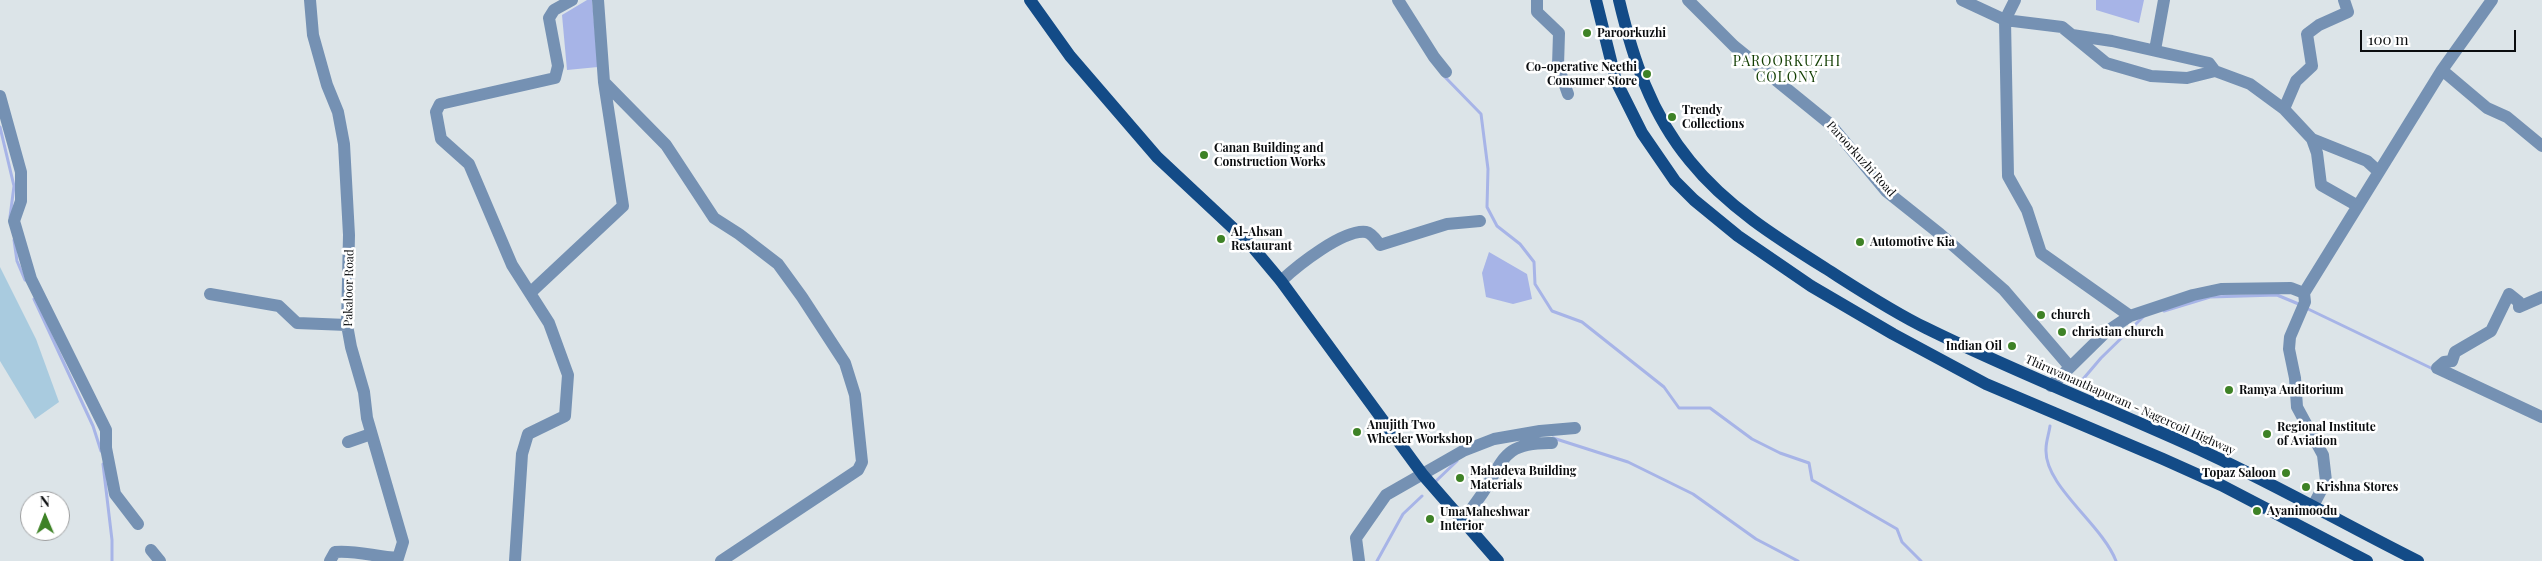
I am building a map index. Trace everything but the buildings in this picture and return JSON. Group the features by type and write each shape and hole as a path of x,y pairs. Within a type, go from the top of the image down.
{"main road":[{"path":"1030,0 1070,56 1157,157 1250,244 1281,281 1423,476 1498,561"},
{"path":"1596,0 1616,81 1646,141 1675,181 1694,200 1738,236 1811,286 1893,334 1986,384 2163,458 2221,485 2367,561"},
{"name":"Thiruvananthapuram - Nagercoil Highway","path":"1619,0 1639,74 1661,120 1678,145 1709,182 1753,220 1806,256 1897,312 2051,386 2208,453 2418,561"}],"street":[{"name":"Pakaloor Road","path":"310,0 313,35 327,85 338,112 344,144 349,235 347,325 351,347 364,392 371,434 403,542 402,560 351,551 335,552 330,561"},
{"path":"515,561 522,454 528,434 566,416 568,375 549,323 512,264 469,164 441,139 436,112 440,104 457,99 555,78 558,66 548,18 554,10 572,0"},
{"path":"530,293 623,206 604,82 598,0"},
{"path":"1398,0 1434,57 1446,72"},
{"path":"1536,0 1537,12 1558,33 1558,66 1568,94"},
{"name":"Paroorkuzhi Road","path":"1688,0 1734,46 1830,124 1886,191 1940,234 2004,290 2070,367"},
{"path":"1962,0 2005,20 2062,27 2106,63 2152,76 2187,78 2215,71"},
{"path":"2015,0 2005,20 2008,176 2026,210 2041,253 2130,316"},
{"path":"2155,50 2164,0"},
{"path":"2284,109 2296,80 2312,66 2307,34 2319,25 2348,12 2344,0"},
{"path":"2313,506 2326,481 2323,455 2297,407 2295,378 2289,349 2290,337 2303,302 2358,206 2442,70 2492,0"},
{"path":"2072,35 2155,50 2209,63 2215,71 2250,84 2284,109 2312,139 2317,152 2321,185 2358,206"},
{"path":"2442,70 2487,108 2507,117 2542,146"},
{"path":"604,82 666,145 714,218 740,234 778,264 845,363 855,395 862,462 858,470 721,561"},
{"path":"0,96 21,172 21,201 14,221 31,279 106,430 106,448 115,494 138,524"},
{"path":"2312,139 2367,161 2379,172"},
{"path":"1281,281 1307,258 1358,234 1366,232 1371,234 1380,245 1448,224 1480,221"},
{"path":"2051,386 2106,332 2130,316 2193,295 2221,289 2291,288 2303,302"},
{"path":"210,294 279,306 297,323 347,325"},
{"path":"2542,298 2519,306 2519,302 2509,294 2491,331 2455,352 2452,362 2444,362 2437,368 2542,417"},
{"path":"1358,561 1356,538 1386,495 1423,476 1464,451 1494,439 1540,431 1574,428"},
{"path":"348,442 371,434"},
{"path":"1463,520 1482,494 1502,457 1537,443 1552,443"},
{"path":"151,550 160,561"}],"shaded area":[{"path":"0,267 36,339 59,402 35,419 0,361"}],"water":[{"path":"587,0 592,0 598,67 567,70 562,15"},
{"path":"2096,0 2144,0 2139,23 2096,10"},
{"path":"1489,252 1527,274 1532,299 1513,304 1486,297 1482,273"}],"waterway":[{"path":"1444,76 1481,114 1488,169 1487,207 1497,226 1520,244 1534,262 1535,284 1552,311 1582,322 1664,387 1679,408 1710,408 1752,439 1780,453 1809,463 1812,480 1897,529 1902,542 1921,561"},
{"path":"0,127 14,186 10,217"},
{"path":"14,240 17,261 25,280"},
{"path":"2164,311 2210,297 2277,295 2301,305"},
{"path":"34,299 93,426 101,451"},
{"path":"2306,308 2433,369"},
{"path":"2078,385 2101,358 2143,317"},
{"path":"2050,426 2046,449 2048,463 2054,477 2099,533 2116,561"},
{"path":"1553,438 1628,462 1693,494 1756,539 1798,561"},
{"path":"1435,482 1457,461"},
{"path":"103,464 112,540 112,561"},
{"path":"1377,561 1403,514 1422,496"}],"place":[{"name":"Paroorkuzhi","path":"1587,33"},
{"name":"Co-operative Neethi Consumer Store","path":"1647,74"},
{"name":"Trendy Collections","path":"1672,117"},
{"name":"Canan Building and Construction Works","path":"1204,155"},
{"name":"Al-Ahsan Restaurant","path":"1221,239"},
{"name":"Automotive Kia","path":"1860,242"},
{"name":"church","path":"2041,315"},
{"name":"christian church","path":"2062,332"},
{"name":"Indian Oil","path":"2012,346"},
{"name":"Ramya Auditorium","path":"2229,390"},
{"name":"Anujith Two Wheeler Workshop","path":"1357,432"},
{"name":"Regional Institute of Aviation","path":"2267,434"},
{"name":"Topaz Saloon","path":"2286,473"},
{"name":"Mahadeva Building Materials","path":"1460,478"},
{"name":"Krishna Stores","path":"2306,487"},
{"name":"Ayanimoodu","path":"2257,511"},
{"name":"UmaMaheshwar Interior","path":"1430,519"}],"district":[{"name":"PAROORKUZHI COLONY","path":"1787,70"}]}
